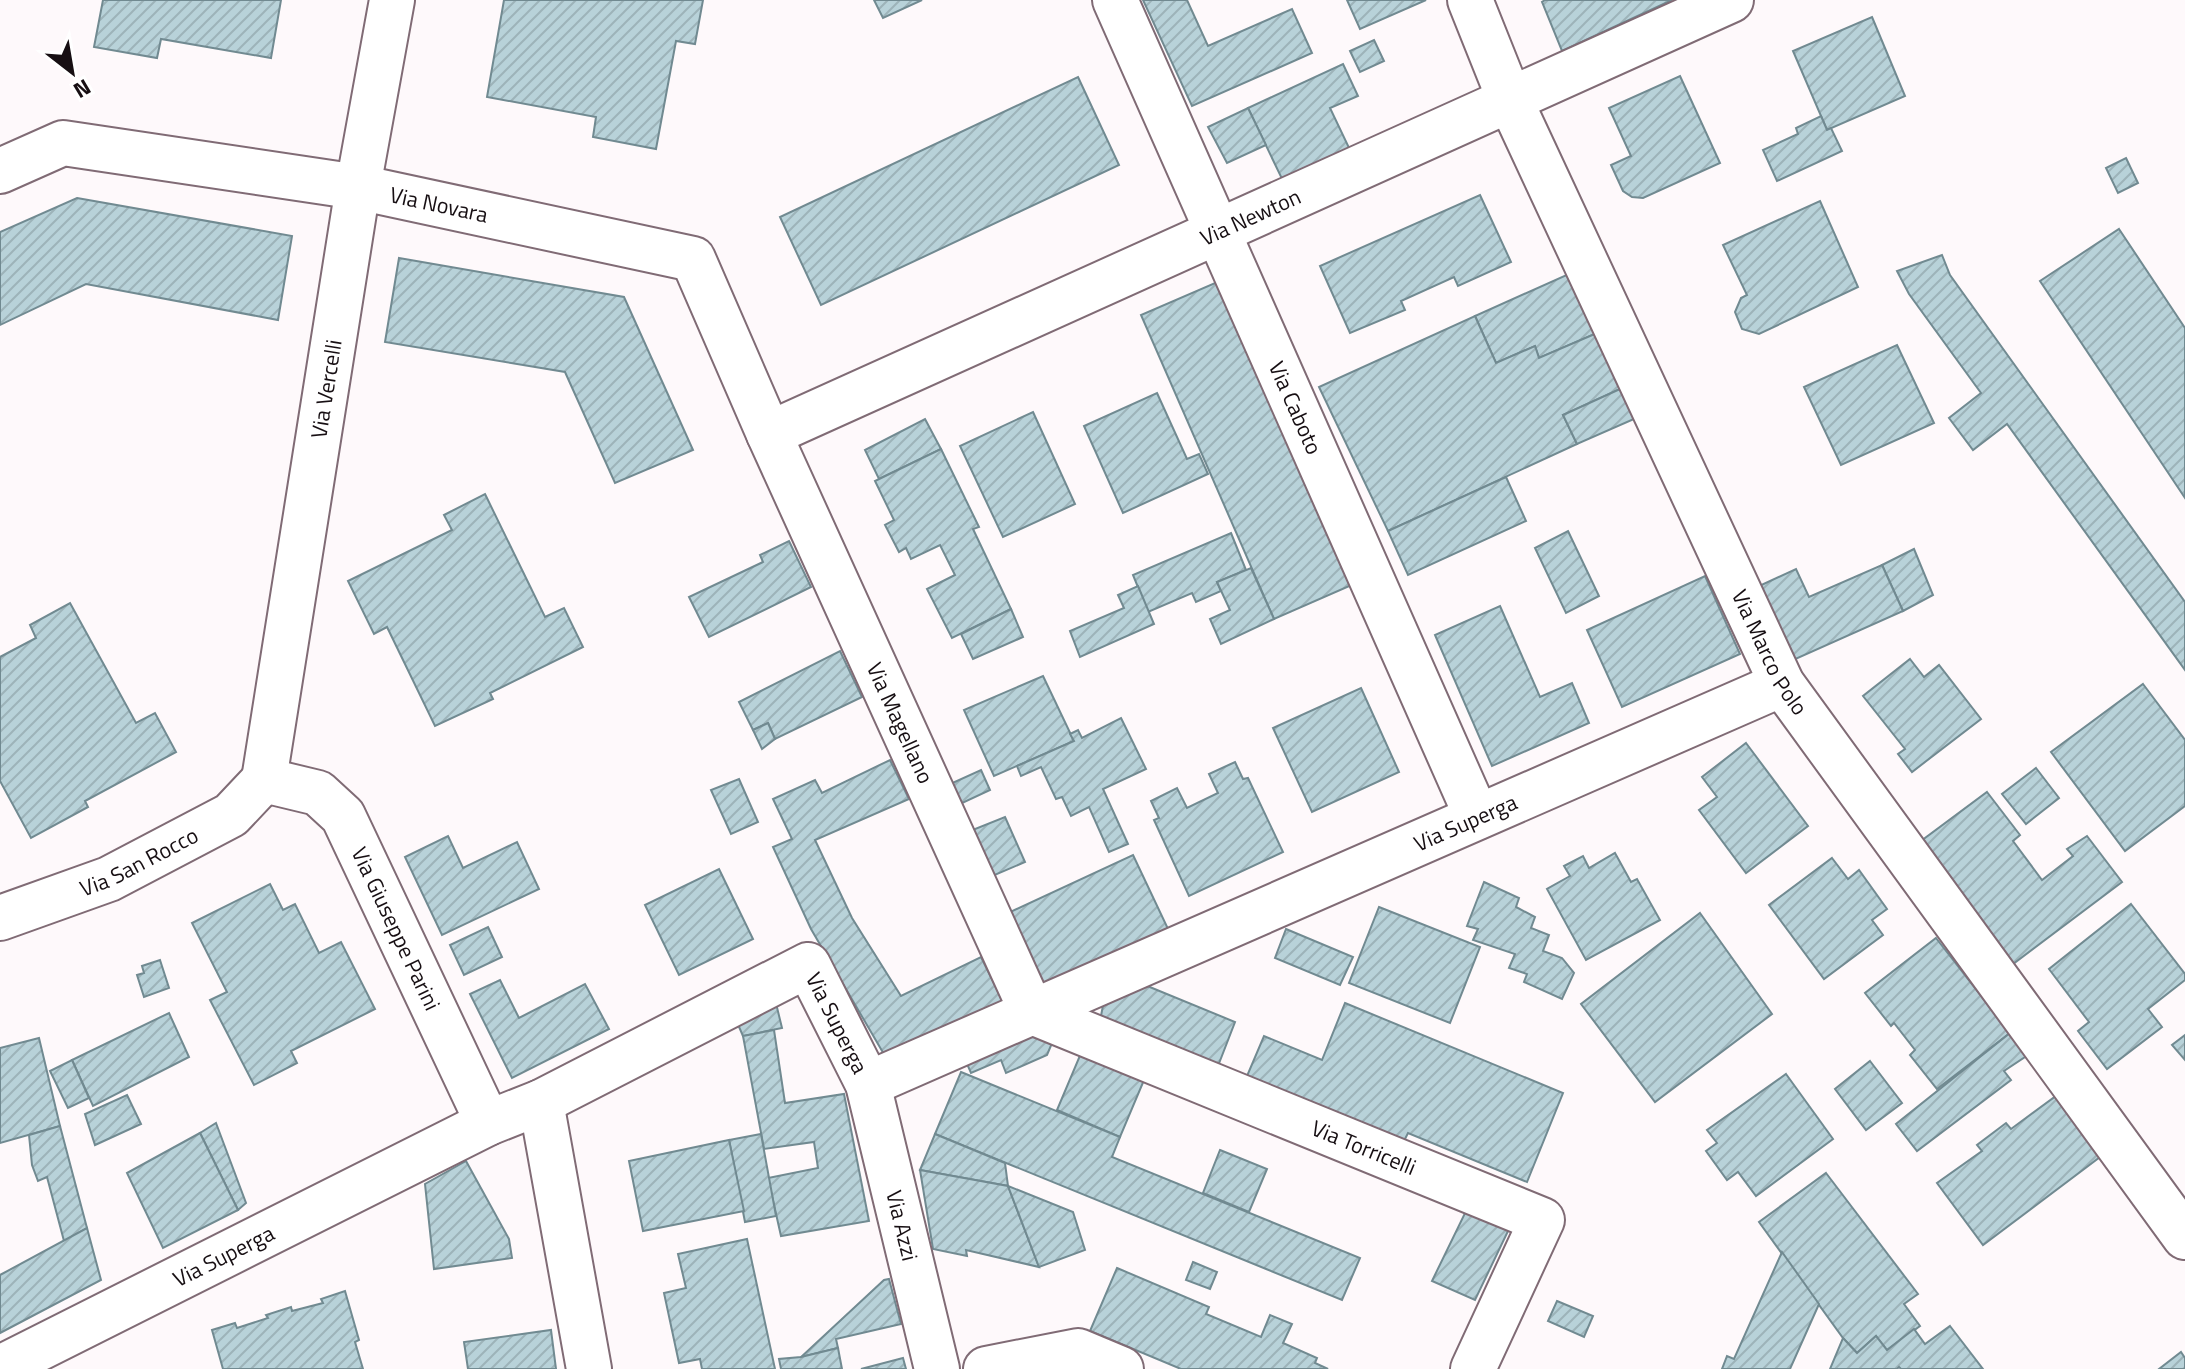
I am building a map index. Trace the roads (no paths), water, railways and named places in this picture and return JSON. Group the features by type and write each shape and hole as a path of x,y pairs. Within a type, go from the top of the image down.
{"street":[{"name":"Via Vercelli","path":"264,780 358,187 392,0"},
{"name":"Via Caboto","path":"1115,0 1477,817"},
{"name":"Via Marco Polo","path":"1470,0 1510,100 1782,684 2185,1237"},
{"name":"Via Newton","path":"769,434 1731,0"},
{"name":"Via Novara","path":"0,171 63,143 358,187 693,259 769,434"},
{"name":"Via Magellano","path":"769,434 1032,1012"},
{"name":"Via Superga","path":"0,1368 488,1123 541,1102 808,965 868,1084 1782,684"},
{"name":"Via San Rocco","path":"0,918 109,879 231,815 264,780"},
{"name":"Via Giuseppe Parini","path":"264,780 318,793 343,816 488,1123"},
{"name":"Via Torricelli","path":"1032,1012 1542,1220 1473,1369"},
{"name":"Via Azzi","path":"868,1084 937,1369"},
{"path":"541,1102 589,1369"},
{"path":"986,1369 1078,1351 1121,1369"}]}
